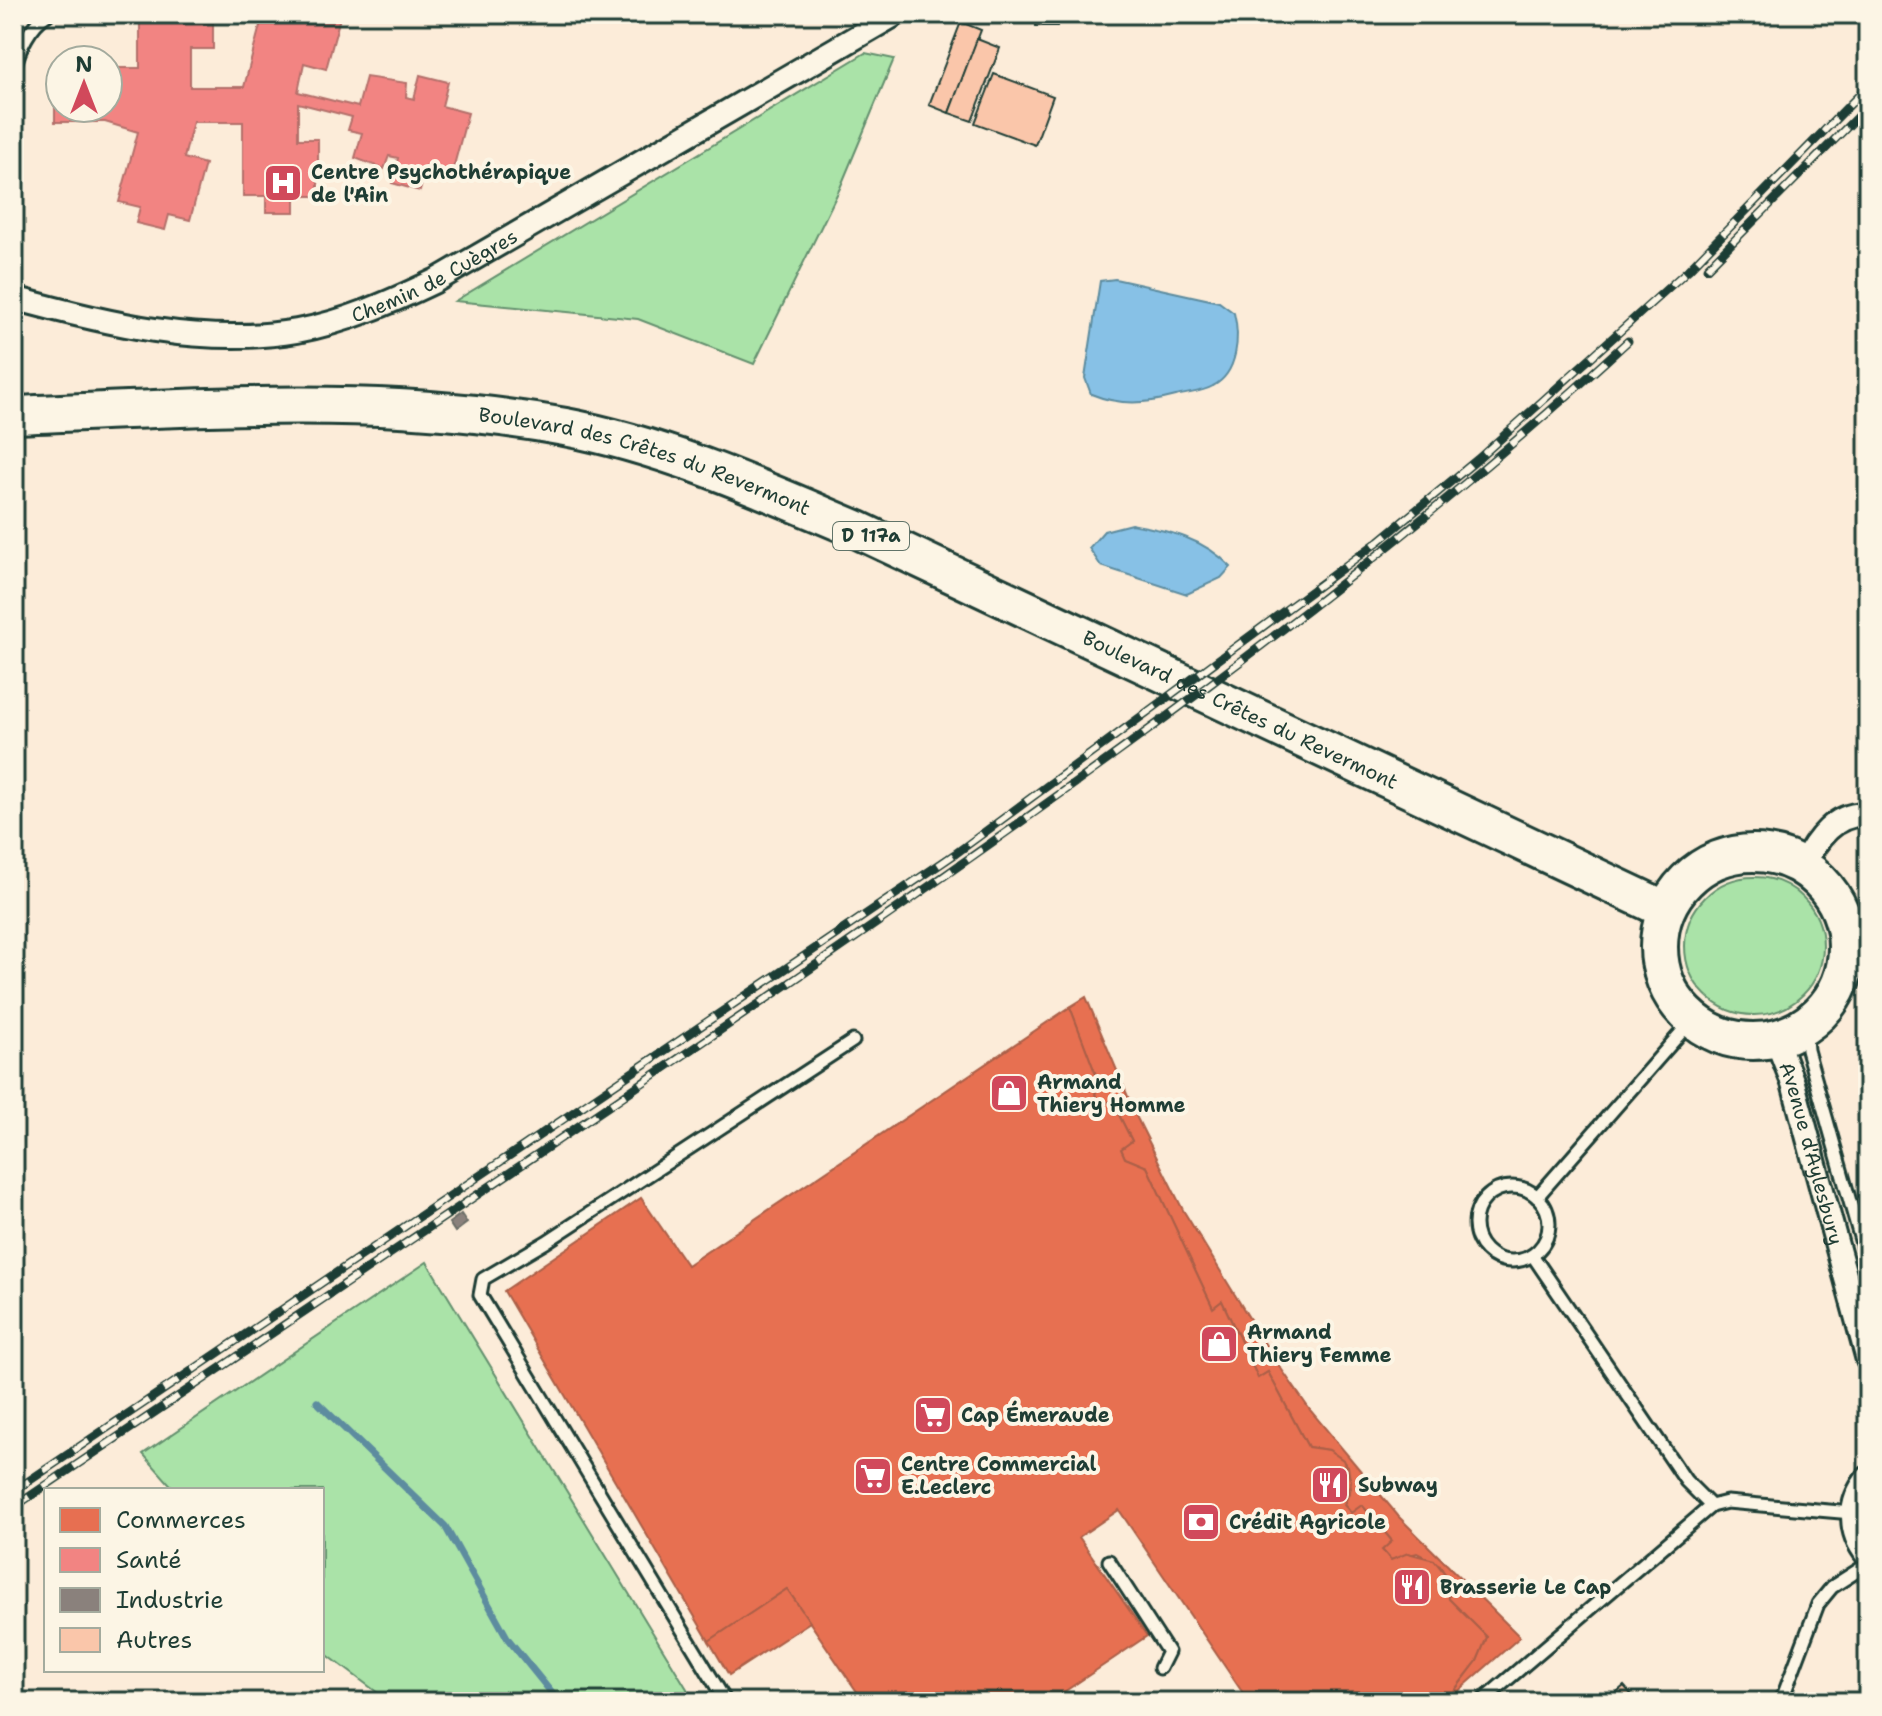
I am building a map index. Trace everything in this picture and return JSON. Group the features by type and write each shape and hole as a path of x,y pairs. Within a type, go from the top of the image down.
{"main road":[{"name":"Boulevard des Crêtes du Revermont","path":"14,415 361,405 462,412 566,427 650,448 725,474 856,529 1666,910"},
{"path":"1740,853 1773,854 1803,866 1827,887 1858,948 1828,1005 1791,1033 1747,1041 1718,1035 1692,1020 1673,997 1661,969 1658,940 1666,910 1692,876 1709,863 1740,853"}],"street":[{"name":"Chemin de Cuègres","path":"14,298 72,314 178,332 281,332 355,315 435,281 896,14"},
{"path":"1803,866 1817,838 1840,821 1868,815"},
{"name":"Avenue d'Aylesbury","path":"1791,1033 1793,1083 1868,1360"},
{"path":"1868,1478 1857,1495 1852,1513 1854,1531 1868,1556"}],"lane":[{"path":"14,69 38,20 48,14"},
{"path":"1537,1197 1692,1020"},
{"path":"1791,1033 1807,1050 1868,1265"},
{"path":"726,1702 480,1295 483,1279 546,1242 853,1041"},
{"path":"1517,1187 1537,1197 1547,1210 1550,1222 1542,1247 1533,1256 1510,1261 1496,1257 1483,1247 1476,1223 1478,1211 1491,1193 1517,1187"},
{"path":"1533,1256 1686,1481 1711,1506"},
{"path":"1481,1702 1711,1506 1727,1502 1852,1513"},
{"path":"1109,1561 1168,1652 1160,1668"},
{"path":"1777,1702 1784,1694 1818,1604 1832,1587 1868,1564"}],"green space":[{"path":"865,53 894,59 840,188 754,364 638,319 455,301"},
{"path":"1754,877 1781,882 1803,897 1818,919 1823,946 1818,973 1803,995 1781,1010 1754,1015 1727,1010 1705,995 1690,973 1685,946 1690,919 1705,897 1727,882"},
{"path":"427,1262 695,1702 390,1702 324,1652 324,1488 173,1488 143,1454"}],"water":[{"path":"1115,279 1219,302 1234,313 1237,333 1235,354 1221,380 1200,391 1144,402 1123,402 1091,394 1085,378 1100,281"},
{"path":"1131,524 1197,542 1231,567 1221,578 1187,594 1101,566 1089,548 1104,531"}],"building: Commerces":[{"path":"1086,997 1137,1118 1183,1210 1273,1357 1310,1410 1399,1517 1520,1637 1446,1702 1477,1661 1487,1637 1449,1599 1449,1584 1440,1565 1417,1553 1391,1560 1382,1550 1392,1541 1362,1505 1351,1513 1344,1505 1351,1488 1348,1466 1329,1450 1308,1447 1268,1372 1258,1378 1222,1301 1213,1308 1147,1167 1125,1158 1121,1149 1132,1141 1112,1101 1100,1105 1095,1094 1099,1083 1070,1007"},
{"path":"1070,1007 1099,1083 1095,1094 1100,1105 1112,1101 1132,1141 1121,1149 1125,1158 1147,1167 1213,1308 1222,1301 1258,1378 1268,1372 1308,1447 1329,1450 1343,1460 1351,1481 1344,1505 1351,1513 1362,1505 1392,1541 1382,1550 1391,1560 1408,1553 1434,1560 1447,1576 1449,1599 1487,1637 1477,1661 1445,1702 1249,1702 1119,1510 1079,1537 1147,1636 1049,1702 864,1702 787,1589 709,1641 504,1291 641,1198 687,1265"},
{"path":"787,1589 810,1622 729,1675 709,1641"}],"building: Santé":[{"path":"140,14 213,14 213,49 190,49 190,87 244,87 263,14 341,14 326,69 304,63 298,92 358,107 366,77 407,83 406,97 414,99 420,75 448,82 442,106 468,113 452,173 426,166 420,191 392,183 398,158 389,156 384,169 355,158 362,133 348,130 352,117 298,103 298,139 318,139 318,196 295,196 295,212 266,212 266,196 243,196 243,122 193,122 184,158 205,164 190,220 169,215 165,230 136,223 140,207 119,202 138,132 112,124 124,124 124,68 140,68"}],"building: Industrie":[{"path":"461,1214 467,1223 455,1232 449,1223"}],"building: Autres":[{"path":"1035,14 1057,14 1057,26 1036,26"},
{"path":"961,22 981,30 949,113 929,105"},
{"path":"977,39 1000,48 972,121 949,113"},
{"path":"994,74 1053,96 1035,145 975,123"},
{"path":"1624,1686 1638,1702 1605,1702"}],"waterway":[{"path":"317,1402 445,1526 508,1639 559,1702"}],"railway":[{"path":"14,1491 955,854 1379,541 1478,459 1688,270 1868,86"},
{"path":"1707,268 1868,106"},
{"path":"14,1507 769,997 1101,764 1210,684 1423,518 1628,341"}],"place":[{"name":"Centre Psychothérapique de l'Ain","path":"283,183"},
{"name":"Armand Thiery Homme","path":"1009,1093"},
{"name":"Armand Thiery Femme","path":"1219,1344"},
{"name":"Cap Émeraude","path":"933,1415"},
{"name":"Centre Commercial E.Leclerc","path":"873,1476"},
{"name":"Subway","path":"1330,1485"},
{"name":"Crédit Agricole","path":"1201,1522"},
{"name":"Brasserie Le Cap","path":"1412,1587"}]}
